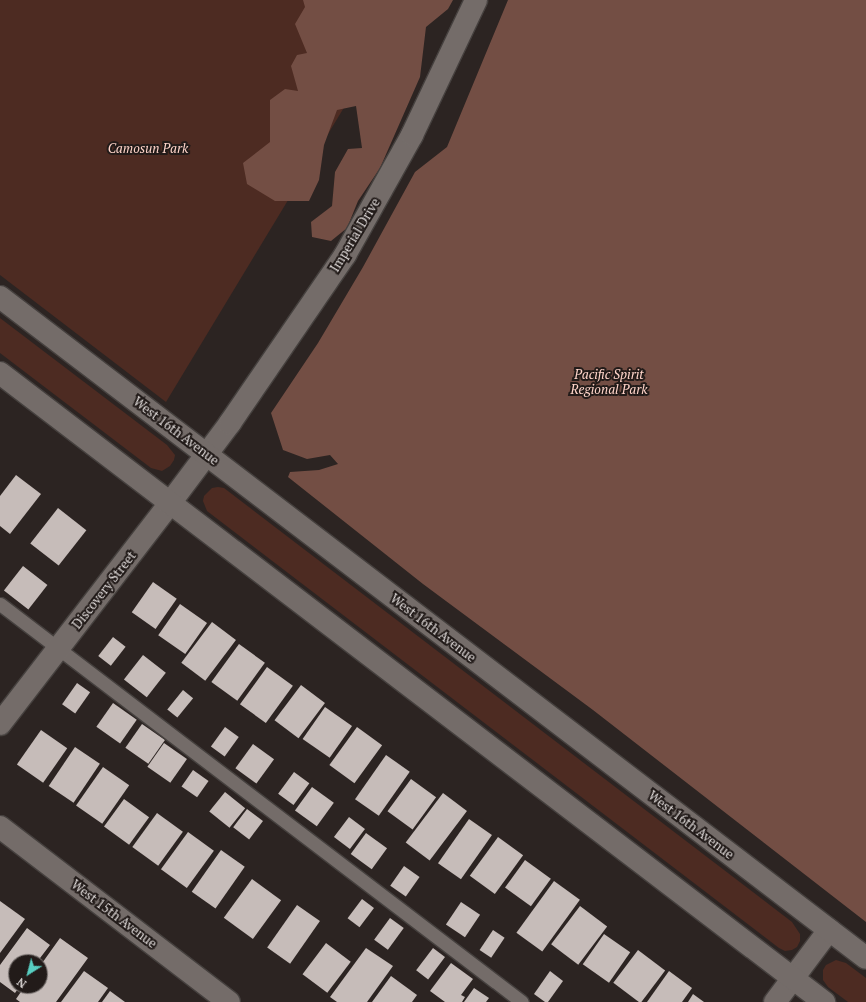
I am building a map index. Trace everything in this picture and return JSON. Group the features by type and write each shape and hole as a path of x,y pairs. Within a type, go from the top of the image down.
{"main road":[{"name":"Imperial Drive","path":"206,454 345,255 412,135 476,0"},
{"name":"West 16th Avenue","path":"0,297 866,958"},
{"path":"0,373 824,1002"},
{"name":"Discovery Street","path":"0,724 206,454"},
{"name":"West 15th Avenue","path":"0,827 229,1002"},
{"path":"775,1002 829,930"}],"lane":[{"path":"0,604 522,1002"}],"green space":[{"name":"Camosun Park","path":"0,0 409,0 166,402 0,275"},
{"path":"303,0 453,0 448,9 426,27 420,77 380,168 358,201 347,228 331,241 312,237 311,222 332,206 335,172 348,149 362,148 356,106 337,110 324,145 319,180 309,201 275,201 247,184 243,163 270,142 270,100 285,89 298,91 291,66 297,55 307,53 295,24 305,7"},
{"name":"Pacific Spirit Regional Park","path":"508,0 866,0 866,922 593,710 423,584 288,477 290,472 319,470 338,464 330,455 307,459 283,450 271,413 318,343 363,267 415,172 447,147"},
{"path":"0,318 167,445 175,455 170,466 162,471 151,468 0,353"},
{"path":"212,488 224,488 792,922 800,934 800,941 797,947 792,950 785,951 779,948 207,511 203,501 204,496"},
{"path":"836,960 846,963 866,978 866,1002 848,1002 828,987 823,980 823,970 826,965"}],"building":[{"path":"16,475 41,494 10,534 0,526 0,496"},
{"path":"58,508 86,530 59,566 30,543"},
{"path":"23,566 47,585 28,610 4,590"},
{"path":"153,582 177,599 156,629 132,612"},
{"path":"180,604 207,623 185,654 158,635"},
{"path":"212,622 236,640 205,681 181,663"},
{"path":"113,637 126,647 111,666 98,656"},
{"path":"239,644 265,663 237,701 211,682"},
{"path":"143,655 166,673 147,697 124,679"},
{"path":"267,667 293,686 266,723 240,704"},
{"path":"77,683 90,692 75,713 62,704"},
{"path":"301,685 325,703 298,738 275,720"},
{"path":"183,690 193,698 177,718 167,709"},
{"path":"113,703 137,720 120,743 96,727"},
{"path":"325,707 352,726 330,758 303,739"},
{"path":"142,724 165,740 148,764 125,748"},
{"path":"225,727 239,737 225,756 211,746"},
{"path":"357,727 382,745 354,783 329,765"},
{"path":"41,730 67,748 43,783 17,764"},
{"path":"164,743 187,759 170,783 147,767"},
{"path":"253,744 274,759 256,784 235,768"},
{"path":"75,747 100,764 74,803 49,786"},
{"path":"386,755 410,772 379,816 355,799"},
{"path":"103,767 129,785 102,824 76,806"},
{"path":"193,770 209,781 197,797 182,786"},
{"path":"294,772 309,783 294,805 278,794"},
{"path":"411,779 436,797 413,830 387,811"},
{"path":"312,787 334,803 317,826 295,810"},
{"path":"225,792 245,808 229,828 209,811"},
{"path":"443,793 467,811 430,861 406,843"},
{"path":"124,799 149,817 129,845 104,827"},
{"path":"247,809 263,821 249,839 233,827"},
{"path":"157,813 183,832 158,866 132,847"},
{"path":"349,817 365,829 350,849 334,837"},
{"path":"469,819 492,835 461,879 438,863"},
{"path":"188,832 214,851 187,888 161,869"},
{"path":"366,833 387,848 372,869 351,854"},
{"path":"498,837 523,855 495,894 470,876"},
{"path":"221,850 245,867 216,908 192,892"},
{"path":"525,860 551,879 531,906 505,888"},
{"path":"404,866 420,877 406,897 390,886"},
{"path":"252,879 281,900 253,939 224,918"},
{"path":"554,881 580,900 542,952 516,933"},
{"path":"362,899 374,908 360,927 348,918"},
{"path":"0,901 25,919 0,953"},
{"path":"461,902 480,915 465,937 446,924"},
{"path":"297,905 320,921 290,964 267,948"},
{"path":"580,906 607,926 578,965 551,944"},
{"path":"390,918 404,928 388,950 374,940"},
{"path":"27,928 50,945 43,954 8,954"},
{"path":"493,930 505,938 491,958 480,950"},
{"path":"604,934 630,952 609,983 583,964"},
{"path":"60,938 88,958 56,1002 20,1002 16,999 19,994 48,994 48,955"},
{"path":"326,943 351,962 327,993 303,974"},
{"path":"366,948 393,966 367,1002 337,1002 330,997"},
{"path":"433,948 445,957 428,979 416,970"},
{"path":"638,950 665,970 641,1002 639,1002 613,983"},
{"path":"8,954 8,988 0,982 0,965"},
{"path":"451,963 473,979 461,995 465,997 462,1002 445,1002 430,991"},
{"path":"84,971 108,988 98,1002 61,1002"},
{"path":"550,971 563,981 548,1002 545,1002 534,994"},
{"path":"669,971 692,988 682,1002 647,1002"},
{"path":"391,976 417,995 412,1002 372,1002"},
{"path":"474,988 489,998 486,1002 464,1002"},
{"path":"110,991 125,1002 102,1002"},
{"path":"693,994 704,1002 688,1002"}]}
